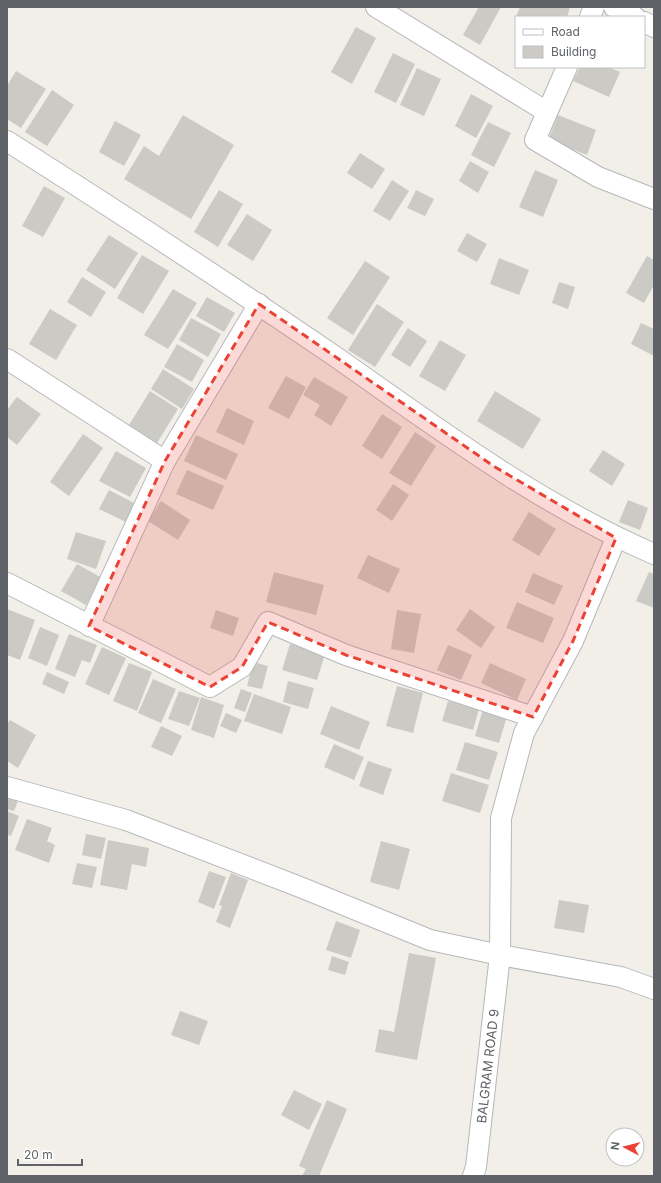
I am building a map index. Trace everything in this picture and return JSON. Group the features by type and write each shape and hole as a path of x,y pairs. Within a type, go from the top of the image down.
{"street":[{"path":"376,7 398,13 547,112"},
{"path":"614,7 632,16"},
{"path":"645,22 654,27"},
{"path":"567,68 535,140 598,177 654,199"},
{"path":"7,141 259,304 495,467 616,538 654,554"},
{"path":"89,626 165,461 259,304"},
{"path":"7,359 165,461"},
{"name":"BALGRAM ROAD 9","path":"473,1176 476,1167 500,955 501,818 524,732 573,641 616,538"},
{"path":"7,583 210,687 242,667 268,622 346,655 532,717"},
{"path":"7,787 126,820 300,887 430,940 500,955 621,977 654,989"}],"highlighted area":[{"path":"259,304 495,467 616,538 573,641 533,717 346,655 268,622 242,667 210,687 89,626 165,461"}],"building":[{"path":"479,7 501,7 480,45 463,35"},
{"path":"520,7 570,7 567,16 516,16"},
{"path":"356,27 376,38 352,84 331,72"},
{"path":"393,53 415,64 396,103 374,92"},
{"path":"417,68 441,79 424,116 400,105"},
{"path":"580,68 610,68 620,72 609,97 573,81"},
{"path":"16,71 46,89 21,128 7,119 7,86"},
{"path":"52,90 74,105 47,146 25,132"},
{"path":"471,94 493,106 476,138 455,126"},
{"path":"183,115 234,145 191,219 124,179 144,146 159,156"},
{"path":"558,115 596,130 587,155 548,140"},
{"path":"115,121 141,135 124,166 99,152"},
{"path":"488,122 511,133 494,167 471,155"},
{"path":"360,153 385,169 372,189 347,173"},
{"path":"470,161 489,172 478,193 459,181"},
{"path":"535,170 558,180 543,217 519,207"},
{"path":"392,180 409,191 390,221 373,211"},
{"path":"44,186 65,198 43,237 22,226"},
{"path":"219,190 243,204 218,247 194,232"},
{"path":"416,190 434,199 425,216 407,208"},
{"path":"247,214 272,230 253,261 227,245"},
{"path":"467,233 487,244 477,262 457,251"},
{"path":"109,235 138,253 115,289 86,270"},
{"path":"142,255 169,271 143,314 117,298"},
{"path":"647,256 654,260 654,285 644,303 626,293"},
{"path":"499,258 529,270 519,295 490,284"},
{"path":"365,261 390,277 353,335 327,318"},
{"path":"82,277 106,292 91,317 67,302"},
{"path":"559,282 575,287 568,309 552,303"},
{"path":"173,289 197,303 168,349 144,335"},
{"path":"207,297 235,313 224,332 196,316"},
{"path":"377,304 404,322 375,367 348,350"},
{"path":"50,309 77,325 56,360 29,344"},
{"path":"191,318 221,334 208,357 179,340"},
{"path":"641,323 654,329 654,356 631,344"},
{"path":"408,328 427,341 410,367 391,355"},
{"path":"440,340 466,355 445,391 419,376"},
{"path":"177,344 204,360 192,382 164,367"},
{"path":"163,369 194,389 182,409 151,389"},
{"path":"286,376 306,387 289,419 268,408"},
{"path":"314,377 348,397 331,426 314,415 320,405 303,395"},
{"path":"150,391 178,409 157,443 129,425"},
{"path":"495,391 541,419 523,449 477,421"},
{"path":"17,397 41,414 17,445 7,437 7,410"},
{"path":"227,408 254,421 244,445 216,432"},
{"path":"382,414 402,427 382,459 362,446"},
{"path":"415,432 436,446 411,486 389,473"},
{"path":"83,434 103,448 69,496 50,482"},
{"path":"196,435 238,454 226,480 184,461"},
{"path":"603,450 625,464 612,486 589,471"},
{"path":"116,451 146,468 130,497 99,481"},
{"path":"187,470 224,486 213,510 176,494"},
{"path":"393,484 409,495 392,521 376,510"},
{"path":"109,490 138,505 128,523 99,509"},
{"path":"628,500 648,508 640,530 619,522"},
{"path":"161,501 190,520 178,540 148,521"},
{"path":"529,512 556,529 539,556 512,540"},
{"path":"76,532 106,541 96,569 67,559"},
{"path":"368,555 400,569 389,593 357,578"},
{"path":"77,564 102,578 86,605 61,591"},
{"path":"274,572 324,585 316,615 266,602"},
{"path":"649,572 654,574 654,608 636,601"},
{"path":"533,573 563,586 554,605 525,592"},
{"path":"517,602 554,618 543,643 506,628"},
{"path":"7,609 35,620 20,660 7,655"},
{"path":"470,609 495,627 481,648 456,630"},
{"path":"216,610 239,618 233,636 210,628"},
{"path":"397,610 421,614 414,653 391,649"},
{"path":"40,627 59,635 47,666 28,658"},
{"path":"69,634 97,645 90,663 82,660 75,677 55,669"},
{"path":"290,644 325,654 317,680 282,670"},
{"path":"448,645 472,655 461,680 437,670"},
{"path":"102,647 126,658 109,695 85,684"},
{"path":"253,662 268,666 262,689 247,686"},
{"path":"129,663 152,672 137,711 113,701"},
{"path":"490,663 526,679 517,700 481,683"},
{"path":"47,672 69,682 64,694 42,684"},
{"path":"153,679 176,689 161,723 138,713"},
{"path":"288,681 314,688 308,709 283,702"},
{"path":"397,686 423,693 413,733 386,726"},
{"path":"241,689 252,693 245,712 234,708"},
{"path":"179,691 200,698 189,726 168,719"},
{"path":"254,694 291,707 282,734 244,721"},
{"path":"201,697 224,705 214,738 191,730"},
{"path":"448,701 479,709 473,730 442,721"},
{"path":"331,706 370,722 359,750 320,734"},
{"path":"483,709 507,716 499,743 475,736"},
{"path":"226,713 242,720 236,733 220,726"},
{"path":"10,720 36,735 18,768 7,761 7,724"},
{"path":"161,726 182,736 172,756 151,747"},
{"path":"465,742 498,752 489,780 456,770"},
{"path":"334,744 364,757 354,780 324,767"},
{"path":"368,761 392,769 383,795 359,786"},
{"path":"451,773 489,785 480,813 442,801"},
{"path":"7,793 19,798 14,811 7,809"},
{"path":"7,811 19,816 11,836 7,835"},
{"path":"27,819 52,828 47,841 55,845 49,863 15,850"},
{"path":"86,834 106,838 101,859 82,855"},
{"path":"108,840 149,848 146,867 132,864 127,890 100,885"},
{"path":"381,841 410,849 399,890 370,882"},
{"path":"77,863 97,867 92,888 72,884"},
{"path":"209,871 226,877 214,909 198,902"},
{"path":"231,873 248,880 230,928 216,922 222,906 219,905"},
{"path":"559,900 589,905 584,933 554,928"},
{"path":"336,921 360,930 351,958 326,950"},
{"path":"409,953 436,958 417,1060 375,1052 379,1029 394,1032"},
{"path":"332,956 349,962 345,975 328,970"},
{"path":"180,1011 208,1021 199,1045 171,1035"},
{"path":"294,1090 322,1104 309,1130 281,1115"},
{"path":"327,1100 347,1109 319,1176 302,1176 306,1169 299,1166"}]}
